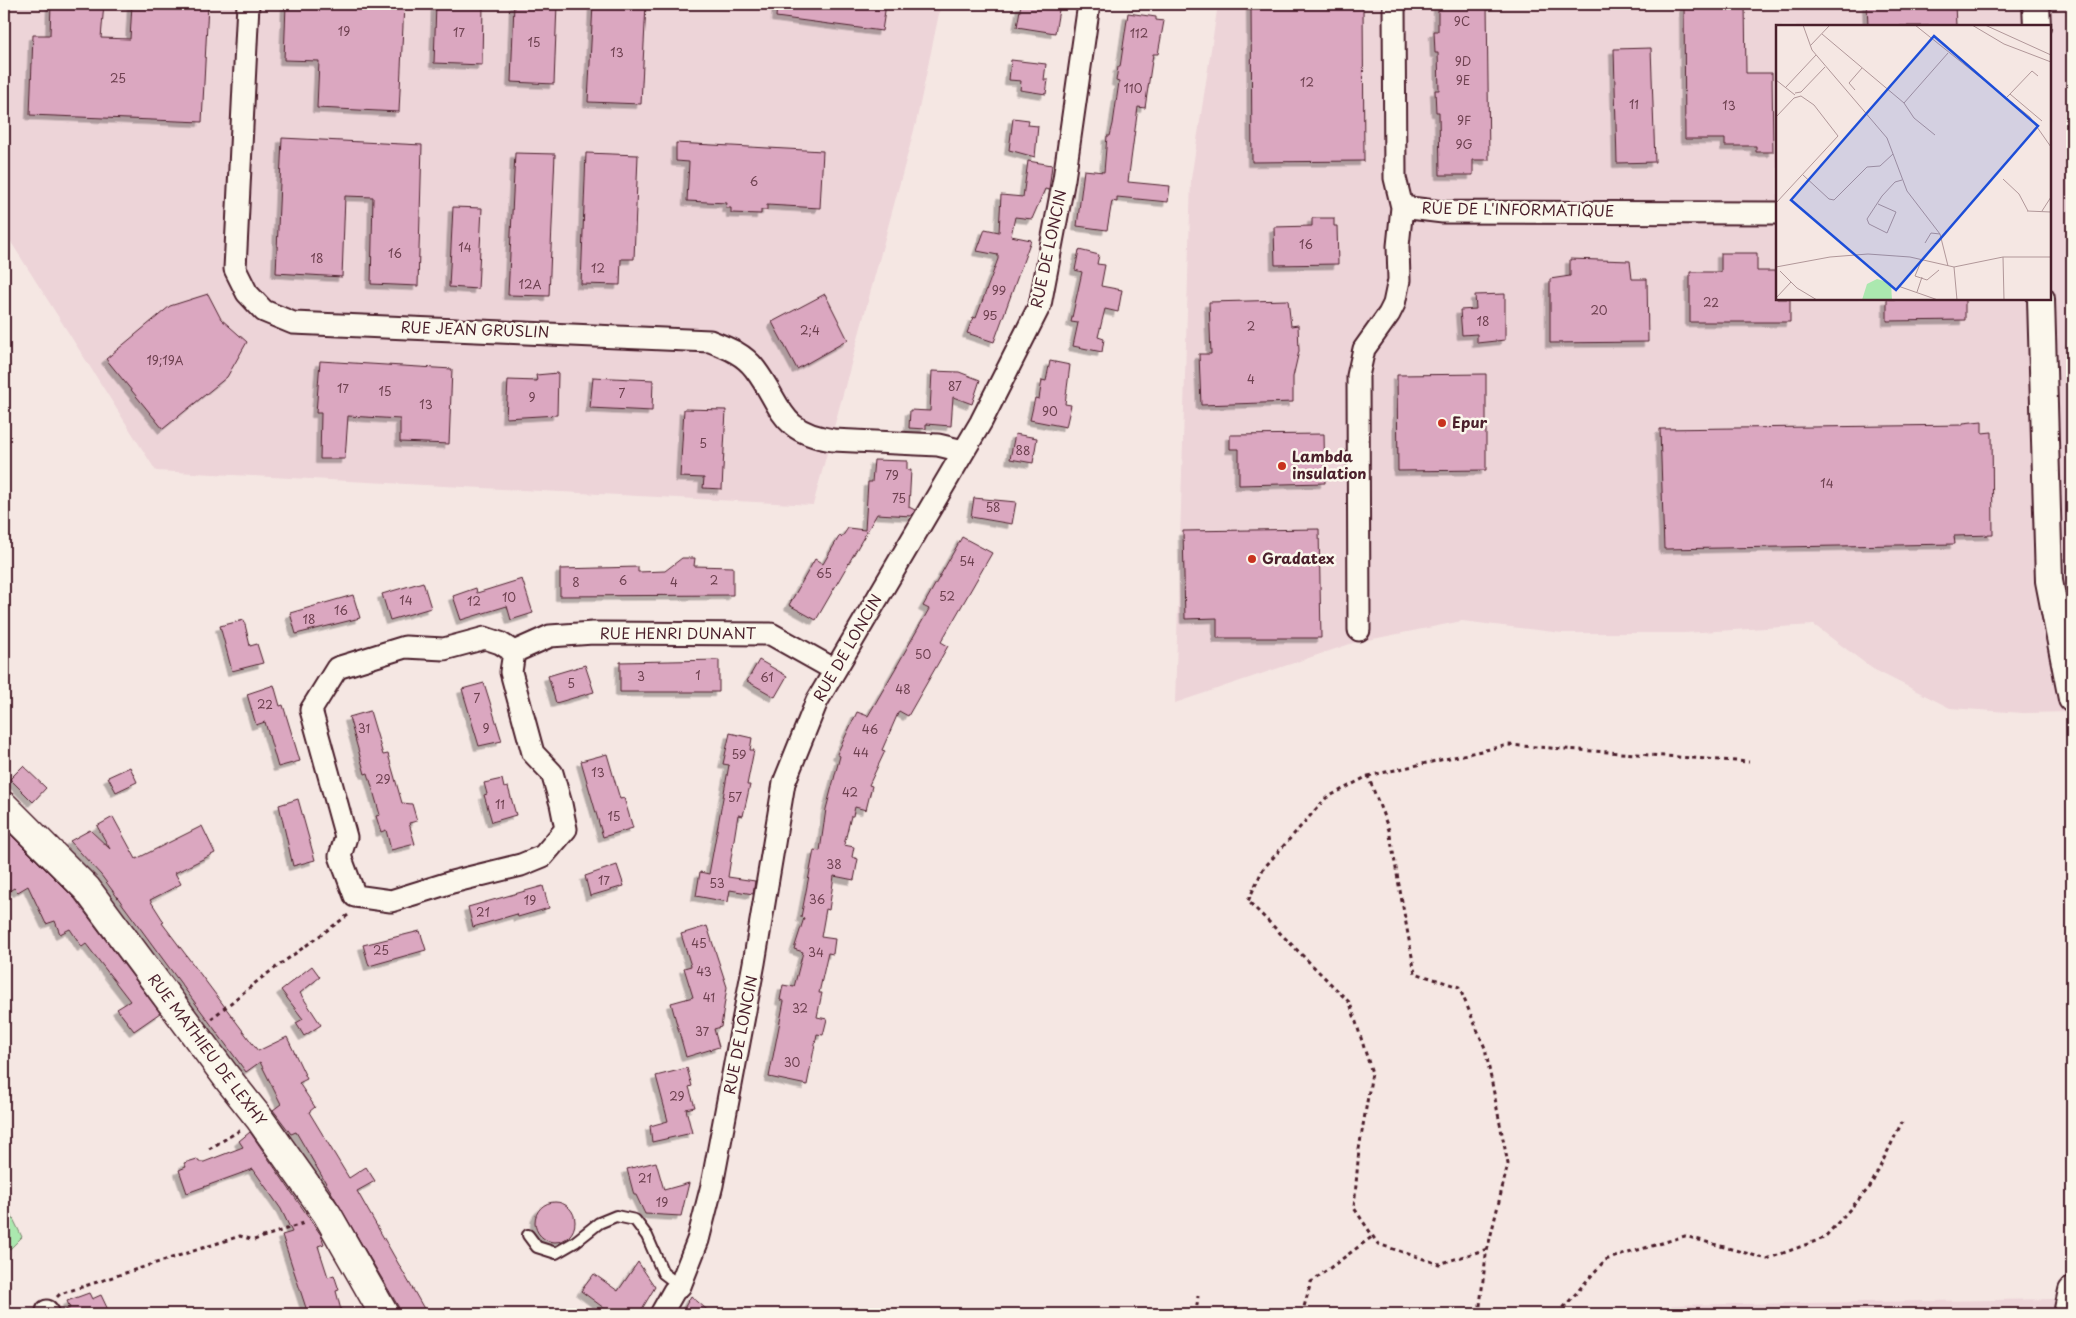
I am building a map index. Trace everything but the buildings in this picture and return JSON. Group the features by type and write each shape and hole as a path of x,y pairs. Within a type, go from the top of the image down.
{"main road":[{"name":"RUE MATHIEU DE LEXHY","path":"4,806 87,888 259,1118 327,1214 384,1314"}],"street":[{"name":"RUE JEAN GRUSLIN","path":"248,4 236,269 247,293 264,312 294,323 710,341 733,350 744,357 755,369 788,421 800,431 833,440 938,444 963,451"},
{"name":"RUE DE LONCIN","path":"661,1314 674,1292 680,1286 698,1240 712,1186 754,963 784,783 817,701 981,422 1040,306 1064,178 1088,4"},
{"name":"RUE DE L'INFORMATIQUE","path":"1394,4 1395,178 1402,207 1443,212 1776,213"},
{"path":"2036,4 2037,25"},
{"path":"1359,630 1358,376 1364,349 1394,304 1399,280 1398,246 1402,207"},
{"path":"2041,300 2048,581 2072,699"},
{"name":"RUE HENRI DUNANT","path":"514,652 550,636 593,633 771,634 835,670"},
{"path":"485,638 500,643 514,652 511,672 533,753 552,773 566,829 543,856 521,865 452,882 391,901 356,896 340,856 346,837 311,710 338,668 406,647 444,649 485,638"}],"lane":[{"path":"528,1235 538,1247 556,1252 575,1242 599,1223 616,1216 635,1220 647,1236 663,1273 680,1286"}],"path":[{"path":"1488,1249 1440,1264 1378,1244 1354,1208 1359,1149 1372,1073 1350,1003 1248,901 1263,869 1326,798 1368,776 1508,745 1749,762"},
{"path":"1368,776 1389,830 1415,973 1459,987 1485,1048 1508,1164 1488,1249 1479,1314"},
{"path":"193,1032 260,979 346,918 366,898"},
{"path":"209,1149 259,1118"},
{"path":"1558,1314 1605,1260 1685,1236 1767,1260 1824,1238 1870,1187 1902,1122"},
{"path":"48,1313 49,1305 60,1294 240,1236 254,1240 295,1227 327,1214"},
{"path":"1302,1314 1312,1282 1373,1236"},
{"path":"1196,1314 1198,1296"}],"shaded area":[{"path":"4,4 941,4 916,123 813,505 156,471 4,231"},
{"path":"1218,4 2072,4 2072,712 2023,713 1950,708 1873,669 1814,625 1684,633 1562,633 1462,621 1353,643 1175,703 1191,179"},
{"path":"2060,1299 2056,1314 1665,1314 1672,1305"}],"green space":[{"path":"4,1200 22,1237 4,1255"}],"place":[{"name":"Epur","path":"1442,423"},
{"name":"Lambda insulation","path":"1282,466"},
{"name":"Gradatex","path":"1252,559"}]}
